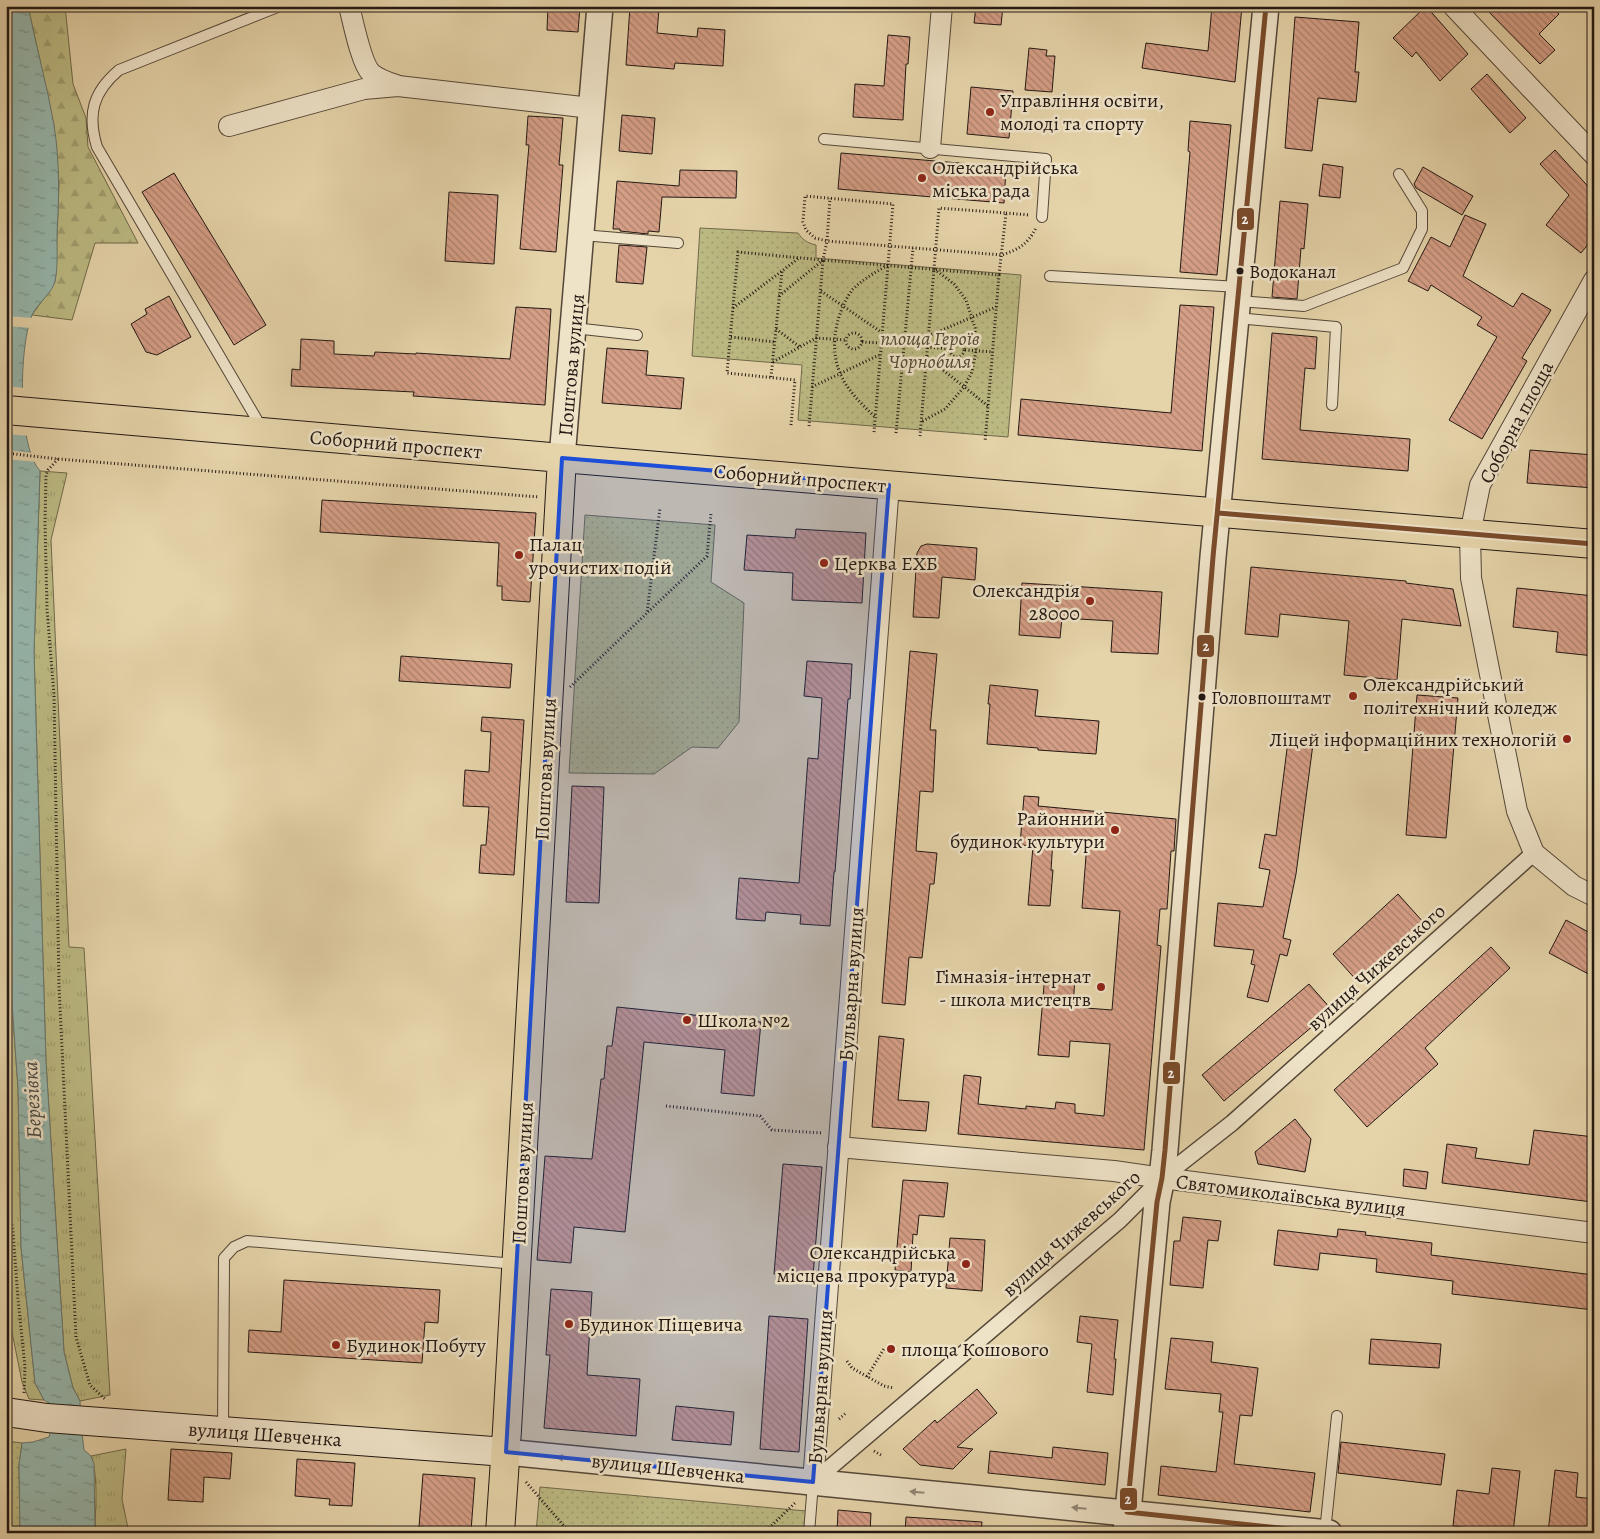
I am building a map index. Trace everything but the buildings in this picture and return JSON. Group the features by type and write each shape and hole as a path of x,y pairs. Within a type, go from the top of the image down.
{"main road":[{"name":"Соборний проспект","path":"6,410 1594,544"},
{"name":"Поштова вулиця","path":"500,1533 562,458"},
{"name":"вулиця Шевченка","path":"15,1405 47,1418 110,1413 223,1431 506,1452"}],"street":[{"path":"349,6 364,60 370,72 381,80 398,86"},
{"name":"Поштова вулиця","path":"562,458 600,6"},
{"path":"930,148 942,6"},
{"path":"1127,1523 1157,1202 1162,1178 1206,646 1266,6"},
{"path":"1454,6 1594,155"},
{"path":"229,126 364,89 398,86 591,108"},
{"name":"Соборна площа","path":"1594,280 1480,485 1470,534 1471,578 1517,811 1534,853 1574,886 1594,896"},
{"name":"Бульварна вулиця","path":"813,1482 832,1140 889,485"},
{"name":"вулиця Чижевського","path":"813,1482 1120,1220 1162,1178 1232,1123 1534,853"},
{"name":"Святомиколаївська вулиця","path":"832,1140 1114,1171 1594,1232"},
{"name":"вулиця Шевченка","path":"506,1452 813,1482 1127,1523 1329,1533"}],"lane":[{"path":"265,433 97,147 92,133 91,118 99,91 119,70 280,6"},
{"path":"824,138 1046,159 1042,217"},
{"path":"1050,276 1238,302 1304,306 1403,268 1422,229 1422,211 1399,174"},
{"path":"582,235 678,243"},
{"path":"1238,302 1336,327 1332,406"},
{"path":"574,328 637,335"},
{"path":"223,1431 224,1258 234,1247 247,1242 516,1264"},
{"path":"1325,1532 1337,1416"},
{"path":"809,1533 813,1482"}],"path":[{"path":"874,432 888,265 889,246 892,204 805,196 803,222 806,230 815,238 827,241 889,246 935,250 1002,254 1014,250 1030,240 1042,217 938,208 935,250 934,269 920,436"},
{"path":"809,426 820,290 827,241 830,198"},
{"path":"985,442 1006,213"},
{"path":"896,433 913,248"},
{"path":"791,425 795,380 727,373 738,252 999,275"},
{"path":"733,309 799,258"},
{"path":"780,296 824,260"},
{"path":"875,417 857,400 840,374 836,362 834,339 843,305 853,290 867,277 888,265"},
{"path":"921,422 945,409 964,387 972,372 976,351 973,317 966,300 954,284 934,269"},
{"path":"771,377 782,271"},
{"path":"820,290 882,332"},
{"path":"928,336 997,306"},
{"path":"776,329 800,347"},
{"path":"856,333 860,336 862,342 859,348 854,349 849,347 846,340 849,335 856,333"},
{"path":"730,338 775,342"},
{"path":"773,362 816,338 846,340"},
{"path":"862,342 881,343"},
{"path":"950,349 953,344 958,343 962,344 965,350"},
{"path":"927,347 950,349"},
{"path":"950,349 951,354 958,358 962,356 965,350"},
{"path":"965,350 993,352"},
{"path":"812,388 880,354"},
{"path":"926,357 988,406"},
{"path":"6,453 58,459 539,498"},
{"path":"58,459 46,475 47,609 54,694 59,986 76,1337 90,1386 110,1413"},
{"path":"647,613 660,508"},
{"path":"578,680 707,556 711,512"},
{"path":"6,1007 10,1041 6,1116"},
{"path":"666,1106 760,1116 772,1130 832,1140"},
{"path":"6,1190 13,1232 25,1367 15,1405"},
{"path":"867,1377 885,1347"},
{"path":"847,1361 852,1368 867,1377 884,1386 894,1388"},
{"path":"839,1419 846,1413"},
{"path":"874,1451 881,1455"},
{"path":"520,1476 570,1533"},
{"path":"764,1533 797,1502"}],"highlighted area":[{"path":"562,458 889,485 813,1482 506,1452"}],"green space":[{"path":"28,6 65,6 73,84 86,118 88,147 138,243 95,243 72,320 32,315 55,282 59,185 54,126"},
{"name":"площа Героїв Чорнобиля","path":"700,228 798,233 806,241 816,245 816,258 1021,275 1008,437 798,420 802,365 692,356"},
{"path":"40,471 67,473 51,540 69,947 84,948 110,1395 80,1401 73,1388 64,1352 46,1062 34,652"},
{"path":"585,515 715,525 711,582 744,603 739,722 718,748 692,747 654,774 569,773"},
{"path":"6,919 18,1088 21,1247 35,1383 44,1400 29,1399 22,1382 6,1302"},
{"path":"6,1441 22,1443 19,1465 20,1533 6,1533"},
{"path":"126,1449 122,1499 129,1533 95,1533 96,1484 91,1456"},
{"path":"540,1487 806,1511 804,1533 536,1533"}],"water":[{"name":"Березівка","path":"6,6 28,6 51,110 58,166 59,194 56,276 54,285 32,315 25,349 22,395 27,440 40,471 34,652 46,1062 64,1352 73,1388 80,1401 84,1450 91,1456 94,1464 95,1533 20,1533 19,1465 22,1443 49,1437 52,1415 49,1403 44,1400 35,1383 21,1247 18,1088 6,919"}],"pier":[{"path":"6,316 34,318 31,328 6,326"},
{"path":"6,386 25,388 24,399 30,436 6,434"},
{"path":"6,450 34,453 37,462 6,459"}],"transit line":[{"name":"2","path":"1266,6 1213,557 1165,1150 1157,1202 1127,1512 1327,1533"},
{"name":"2","path":"1218,513 1594,544"}],"place":[{"name":"Управління освіти, молоді та спорту","path":"990,112"},
{"name":"Олександрійська міська рада","path":"922,178"},
{"name":"Водоканал","path":"1240,271"},
{"name":"Палац урочистих подій","path":"519,555"},
{"name":"Церква ЕХБ","path":"824,563"},
{"name":"Олександрія 28000","path":"1090,601"},
{"name":"Олександрійський політехнічний коледж","path":"1353,696"},
{"name":"Головпоштамт","path":"1202,697"},
{"name":"Ліцей інформаційних технологій","path":"1567,739"},
{"name":"Районний будинок культури","path":"1115,830"},
{"name":"Гімназія-інтернат - школа мистецтв","path":"1101,987"},
{"name":"Школа №2","path":"687,1020"},
{"name":"Олександрійська місцева прокуратура","path":"966,1264"},
{"name":"Будинок Піщевича","path":"569,1324"},
{"name":"Будинок Побуту","path":"336,1345"},
{"name":"площа Кошового","path":"891,1349"}]}
